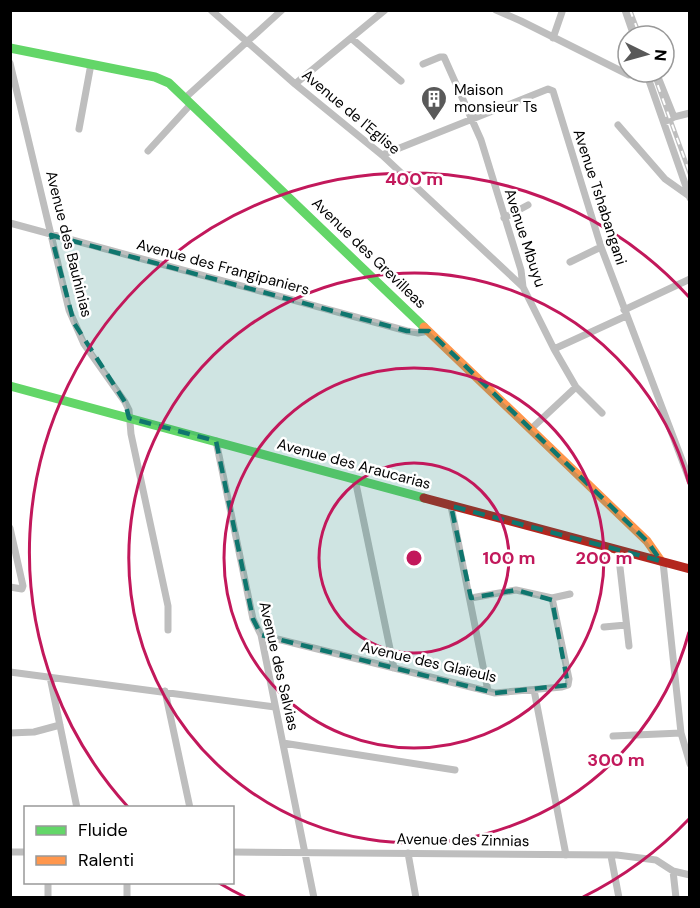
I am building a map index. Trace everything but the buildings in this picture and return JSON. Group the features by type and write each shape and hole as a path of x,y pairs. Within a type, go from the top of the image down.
{"street":[{"name":"Avenue de l'Eglise","path":"210,10 382,155 524,287"},
{"path":"148,152 188,101 282,10"},
{"path":"295,84 385,10"},
{"path":"496,10 616,69"},
{"path":"553,38 562,12"},
{"path":"351,38 401,81"},
{"name":"Avenue des Grevilleas","path":"10,48 160,78 169,82 647,541 662,562"},
{"name":"Avenue Mbuyu","path":"423,64 444,57 481,140 521,270 524,287 554,349 576,387 602,413"},
{"name":"Avenue des Bauhinias","path":"10,63 62,284 74,323 84,344 125,402 168,606 168,630"},
{"path":"79,129 91,64"},
{"path":"651,84 689,197"},
{"path":"661,84 674,117"},
{"name":"Avenue Tshabangani","path":"382,155 548,89 553,92 601,247 690,481"},
{"path":"664,122 690,113"},
{"path":"618,125 665,179 689,197"},
{"path":"504,218 528,206"},
{"name":"Avenue des Frangipaniers","path":"10,223 407,331 429,331"},
{"path":"570,262 601,247"},
{"path":"554,349 690,279"},
{"name":"Avenue des Araucarias","path":"10,386 690,569"},
{"path":"531,429 576,387"},
{"name":"Avenue des Salvias","path":"216,441 253,619 261,635 314,897"},
{"path":"355,479 394,668"},
{"path":"451,506 488,691"},
{"path":"10,528 23,587 22,589 10,587"},
{"path":"618,550 629,646"},
{"path":"662,562 681,733 689,761"},
{"path":"471,598 516,590 552,598 570,594"},
{"name":"Avenue des Glaïeuls","path":"261,635 488,691 500,693 565,687 569,682 552,598"},
{"path":"604,627 627,625"},
{"path":"10,672 275,707"},
{"path":"50,677 77,806"},
{"path":"534,690 566,855"},
{"path":"165,691 190,806"},
{"path":"10,733 34,732 60,725"},
{"path":"613,736 681,733"},
{"path":"283,743 455,770"},
{"name":"Avenue des Zinnias","path":"234,852 611,855 646,858 661,862 673,871 690,875"},
{"path":"408,853 416,897"},
{"path":"611,855 619,897"},
{"path":"673,871 676,897"}],"highlighted area":[{"path":"51,235 407,331 429,331 647,541 661,561 451,506 471,598 516,590 552,600 568,685 495,693 261,635 253,619 216,441 129,418 125,402 74,323"}],"railway":[{"path":"630,10 635,24"},
{"path":"657,84 690,174"}],"traffic: fast":[{"path":"10,48 155,77 169,83 424,327"},
{"path":"10,386 424,498"}],"traffic: slow":[{"path":"424,327 647,541 661,561"}],"traffic: jam":[{"path":"424,498 690,569"}],"place":[{"name":"Maison monsieur Ts","path":"434,122"}]}
